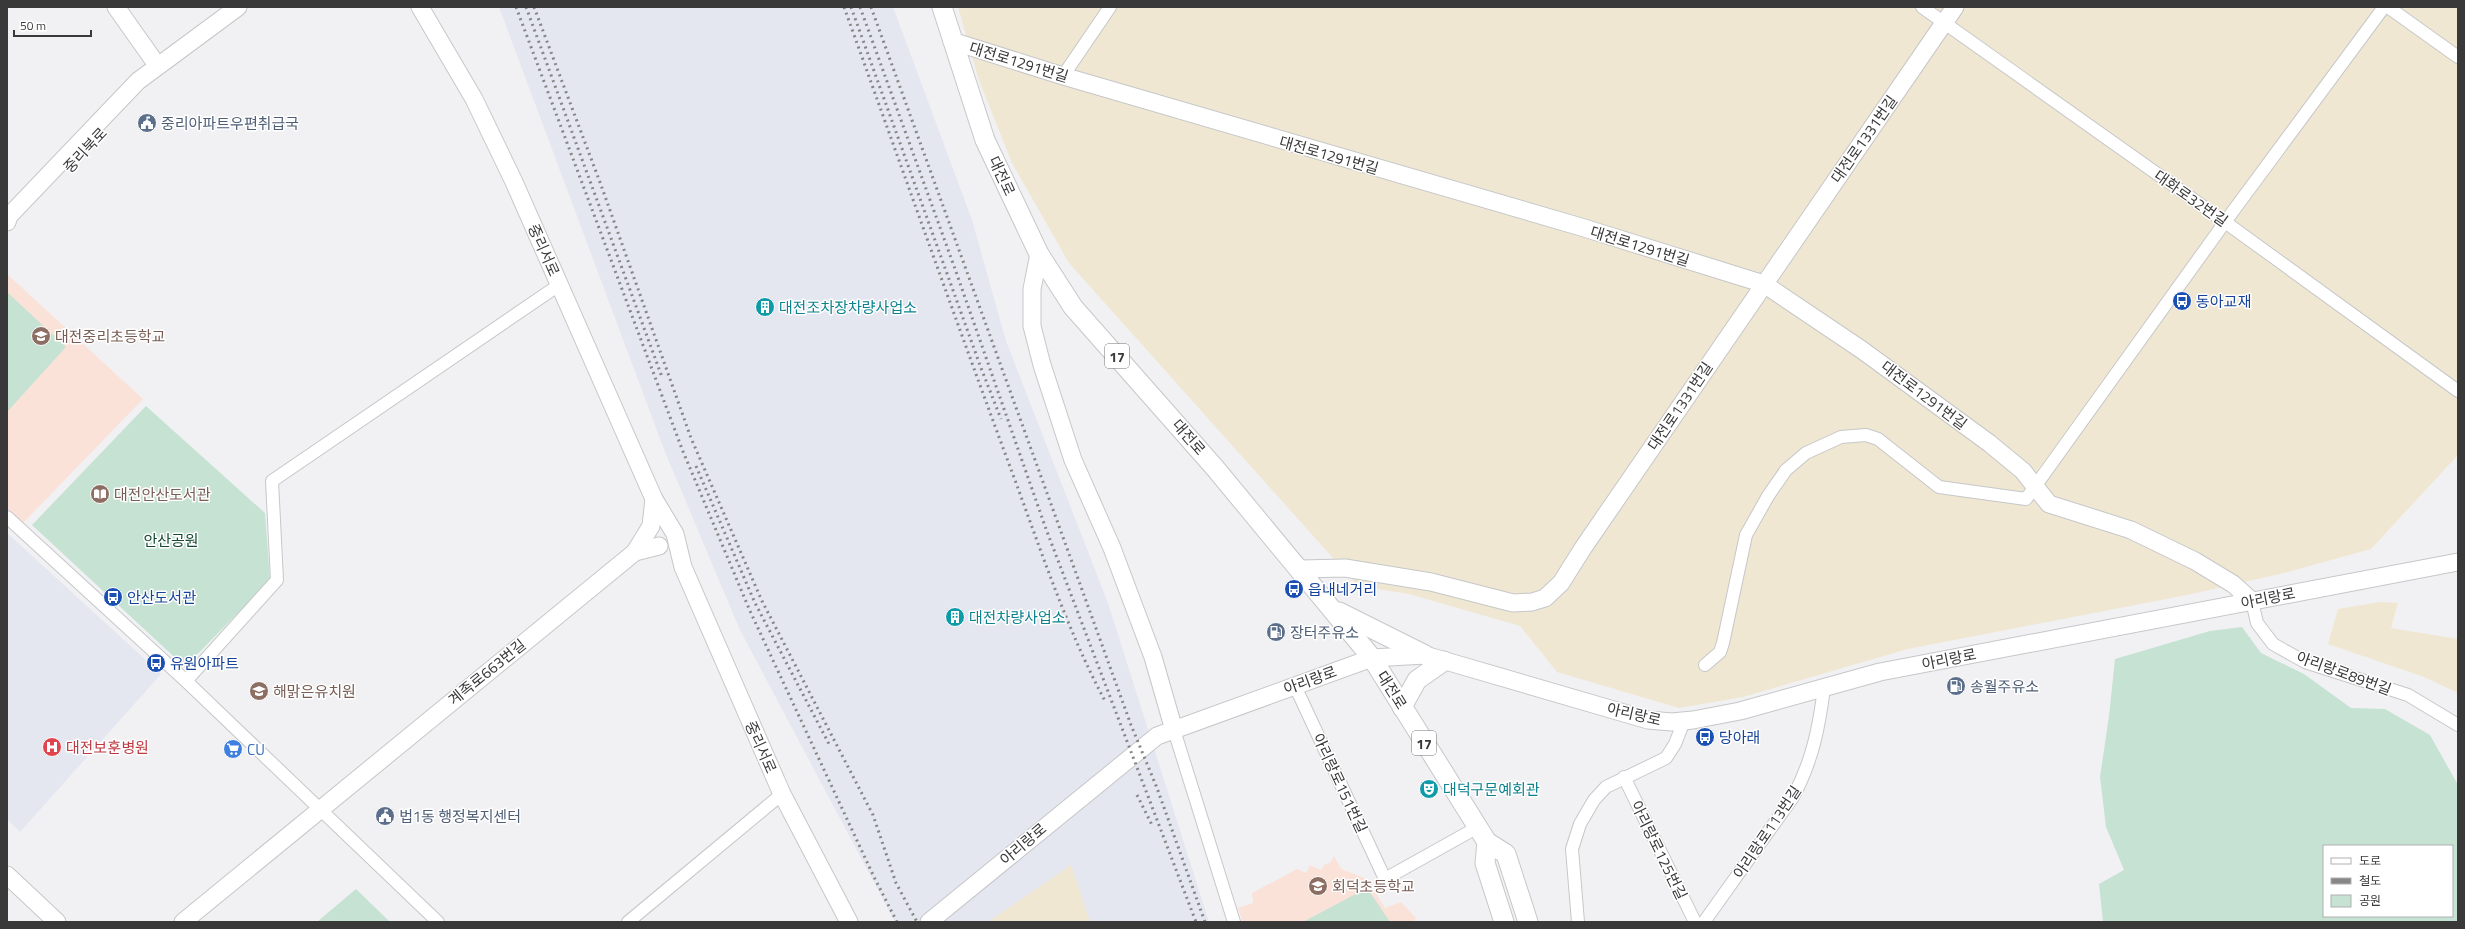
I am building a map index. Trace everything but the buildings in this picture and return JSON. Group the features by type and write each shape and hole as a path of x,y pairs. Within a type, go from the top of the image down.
{"main road":[{"path":"116,7 157,65"},
{"name":"중리북로","path":"7,222 10,216 138,81 157,65 238,7"},
{"name":"중리서로","path":"420,7 474,99 559,285 654,504 663,539 680,564 782,794 849,922"},
{"name":"대전로","path":"942,7 985,140 1038,254 1074,307 1157,400 1300,569 1372,658 1453,790 1483,834 1506,854 1528,922"},
{"name":"대전로1331번길","path":"1300,569 1346,568 1431,582 1513,602 1532,602 1545,598 1561,583 1582,548 1956,7"},
{"name":"대전로1291번길","path":"952,41 1063,76 1581,227 1764,284 1862,350 1976,434 2022,471 2036,486 2049,504 2138,534 2195,561 2233,584 2252,601"},
{"name":"중리북로","path":"7,228 16,223 145,87 157,65"},
{"path":"1038,254 1032,289 1032,326 1042,365 1073,460 1112,548 1153,657 1174,730"},
{"path":"639,549 651,526 654,504"},
{"path":"639,549 663,539"},
{"path":"639,549 669,556 680,564"},
{"name":"계족로663번길","path":"183,922 320,808 639,549"},
{"name":"아리랑로","path":"929,922 1157,736 1372,658 1425,655 1648,720 1684,721 1740,711 1887,671 2458,562"},
{"path":"1332,609 1425,655"},
{"path":"1402,707 1417,680 1444,661"},
{"path":"1483,834 1484,862 1504,922"},
{"path":"7,875 57,922"}],"street":[{"path":"1063,76 1110,7"},
{"name":"대화로32번길","path":"1922,7 2225,222 2458,391"},
{"path":"1705,665 1720,652 1723,643 1746,535 1768,496 1786,470 1806,453 1841,437 1866,435 1878,439 1938,487 2026,499 2225,222 2384,7"},
{"path":"2388,7 2458,57"},
{"path":"186,681 277,580 272,481 559,285"},
{"path":"7,517 186,681 438,922"},
{"name":"아리랑로89번길","path":"2252,601 2256,623 2272,644 2305,662 2408,695 2458,724"},
{"name":"아리랑로151번길","path":"1295,686 1385,879 1483,834"},
{"name":"아리랑로113번길","path":"1704,922 1793,796 1805,774 1820,726 1824,688"},
{"path":"1578,922 1572,875 1572,849 1575,837 1594,800 1606,787 1666,758 1675,744 1684,721"},
{"path":"1174,730 1234,922"},
{"name":"아리랑로125번길","path":"1624,777 1695,922"},
{"path":"628,922 782,794"}],"shaded area":[{"path":"499,7 893,7 972,220 1006,341 1108,603 1209,922 895,922 740,630 665,452"},
{"path":"958,7 2458,7 2458,455 2371,549 2284,573 2187,595 1908,649 1743,697 1679,708 1557,672 1520,626 1409,594 1358,586 1069,263 1012,163 978,78"},
{"name":"대전중리초등학교","path":"7,274 143,399 23,523 7,508"},
{"name":"대전보훈병원","path":"7,533 161,674 20,832 7,819"},
{"path":"2380,602 2398,603 2391,628 2458,639 2458,693 2424,677 2328,644 2338,609"},
{"name":"회덕초등학교","path":"1334,856 1341,869 1367,879 1385,908 1401,902 1416,918 1414,922 1243,922 1238,908 1253,903 1252,893 1297,869 1306,873 1310,865 1321,870 1325,864 1330,863"},
{"path":"1071,865 1090,922 988,922"}],"green space":[{"path":"7,292 66,347 7,412"},
{"name":"안산공원","path":"146,406 265,513 270,580 185,667 32,525"},
{"path":"2242,627 2261,653 2304,674 2351,708 2385,709 2430,735 2458,785 2458,922 2103,922 2099,884 2124,870 2106,827 2100,777 2109,716 2115,659 2210,631"},
{"path":"1367,888 1390,922 1303,922"},
{"path":"356,889 390,922 317,922"}],"railway":[{"path":"516,7 682,449 750,611 874,877 897,922"},
{"path":"526,7 662,377"},
{"path":"534,7 601,185 691,438 762,601 873,815 896,883 917,922"},
{"path":"844,7 965,344 1052,580 1090,672 1105,701"},
{"path":"851,7 981,368 1001,419"},
{"path":"860,7 954,266 1046,529 1196,922"},
{"path":"871,7 1131,725 1157,788 1205,922"},
{"path":"696,466 755,603 829,744"},
{"path":"1137,795 1152,825"}],"place":[{"name":"중리아파트우편취급국","path":"147,123"},
{"name":"동아교재","path":"2182,301"},
{"name":"대전조차장차량사업소","path":"765,307"},
{"name":"대전중리초등학교","path":"41,336"},
{"name":"대전안산도서관","path":"100,494"},
{"name":"읍내네거리","path":"1294,589"},
{"name":"안산도서관","path":"113,597"},
{"name":"대전차량사업소","path":"955,617"},
{"name":"장터주유소","path":"1276,632"},
{"name":"유원아파트","path":"156,663"},
{"name":"송월주유소","path":"1956,686"},
{"name":"해맑은유치원","path":"259,691"},
{"name":"당아래","path":"1705,737"},
{"name":"대전보훈병원","path":"52,747"},
{"name":"CU","path":"233,749"},
{"name":"대덕구문예회관","path":"1429,789"},
{"name":"법1동 행정복지센터","path":"385,816"},
{"name":"회덕초등학교","path":"1318,886"}]}
